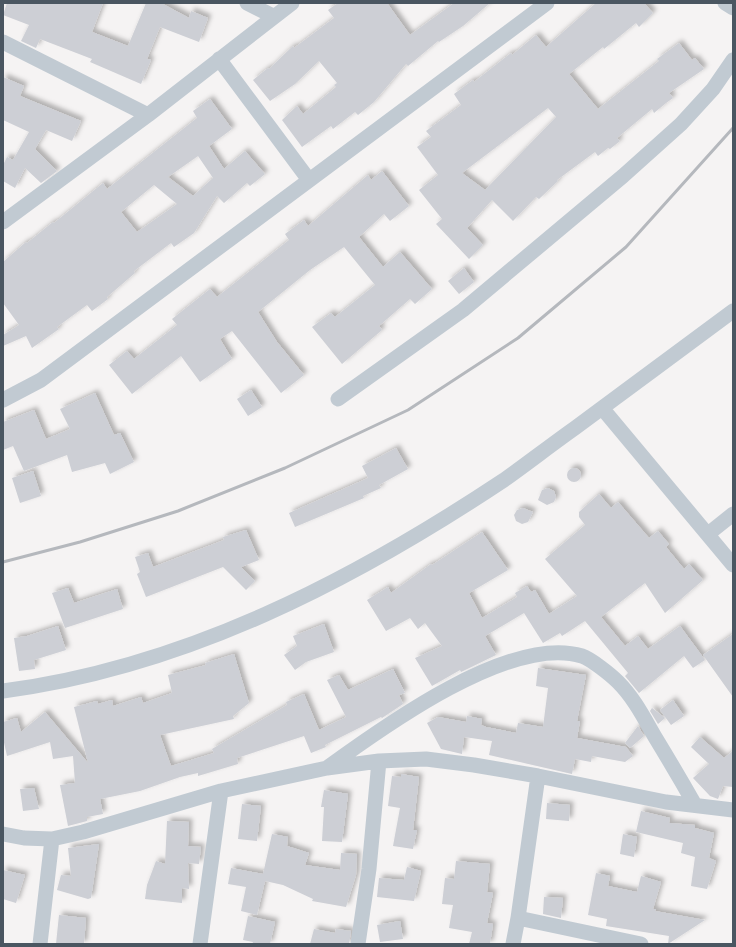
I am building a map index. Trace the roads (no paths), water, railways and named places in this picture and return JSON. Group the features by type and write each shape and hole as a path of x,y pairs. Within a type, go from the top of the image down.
{"street":[{"path":"247,3 273,16"},
{"path":"6,215 148,115 273,16 292,3"},
{"path":"3,400 41,380 547,3"},
{"path":"725,3 733,8"},
{"path":"3,42 148,115"},
{"path":"219,59 309,180"},
{"path":"338,400 463,310 623,176 681,124 713,89 733,60"},
{"path":"3,691 96,674 155,658 222,634 290,603 400,545 504,479 733,311"},
{"path":"602,408 733,565"},
{"path":"708,534 733,514"},
{"path":"327,768 384,726 438,695 504,662 525,656 554,653 582,656 618,682 639,708 695,805"},
{"path":"3,834 24,838 52,839 83,832 221,791 327,768 379,761 426,759 538,776 666,802 733,810"},
{"path":"358,944 369,869 379,761"},
{"path":"513,944 538,776"},
{"path":"200,944 221,791"},
{"path":"40,944 52,839"},
{"path":"518,918 641,944"}],"railway":[{"path":"3,562 80,542 178,511 285,468 408,410 518,338 626,247 733,128"}]}
